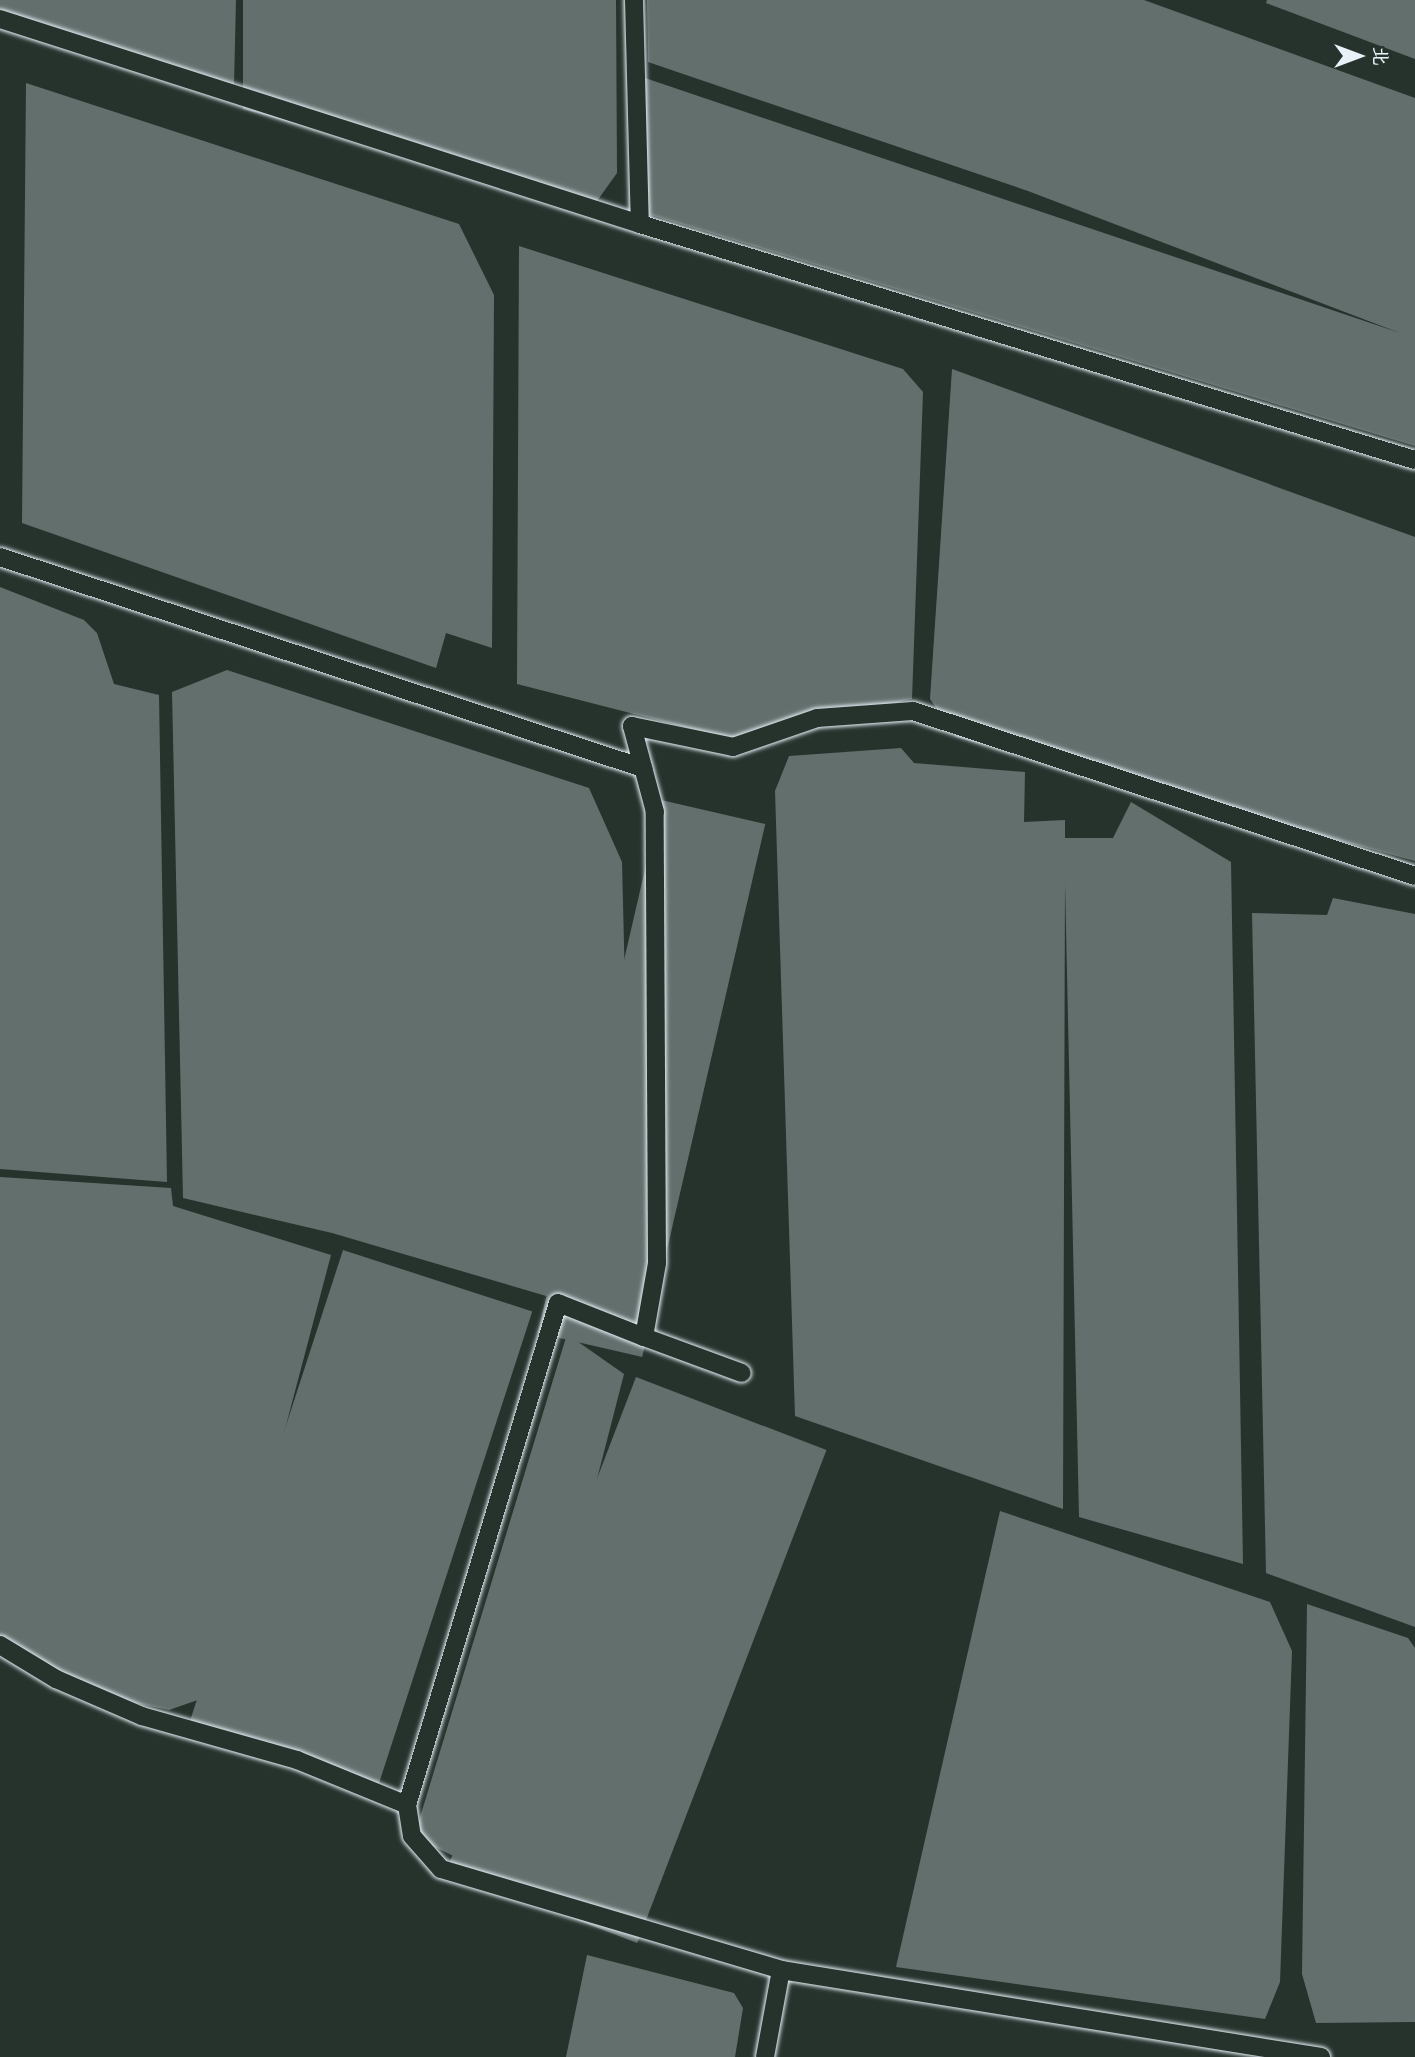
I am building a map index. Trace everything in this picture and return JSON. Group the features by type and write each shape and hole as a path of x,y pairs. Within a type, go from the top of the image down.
{"lane":[{"path":"634,0 640,224"},
{"path":"0,19 640,224 1415,460"},
{"path":"0,557 643,768"},
{"path":"644,1337 657,1249 655,812 632,726 733,747 817,718 913,711 1415,876"},
{"path":"742,1373 558,1303 407,1805 412,1836 441,1868 781,1970 1321,2057"},
{"path":"0,1645 56,1679 142,1716 297,1760 407,1805"},
{"path":"765,2057 781,1970"}],"shaded area":[{"path":"0,0 236,0 234,85 0,11"},
{"path":"243,0 616,0 617,173 592,208 243,109"},
{"path":"647,0 1144,0 1415,98 1415,446 644,213 645,78 1400,333 1028,191 648,62"},
{"path":"1267,0 1415,0 1415,59 1266,3"},
{"path":"26,83 459,224 494,295 492,648 446,633 436,668 22,523"},
{"path":"519,246 903,369 923,392 912,699 732,739 517,684"},
{"path":"952,369 1415,537 1415,861 956,737 930,699"},
{"path":"0,587 84,620 97,633 114,684 159,695 167,1182 0,1169"},
{"path":"227,670 589,788 622,862 632,1271 620,1298 604,1313 332,1233 183,1198 172,692"},
{"path":"901,748 914,763 1025,772 1024,822 1065,820 1065,838 1113,838 1131,802 1231,862 1243,1564 1079,1517 1065,883 1063,1509 795,1416 775,791 789,756"},
{"path":"661,800 765,824 642,1357 538,1333"},
{"path":"1333,898 1415,914 1415,1627 1266,1573 1252,913 1327,915"},
{"path":"0,1177 171,1188 173,1206 331,1255 215,1694 169,1710 97,1695 0,1644"},
{"path":"343,1250 532,1311 377,1790 188,1728"},
{"path":"567,1334 624,1374 495,1876 414,1837"},
{"path":"636,1377 826,1450 637,1943 447,1870"},
{"path":"1000,1511 1270,1602 1292,1651 1280,1982 1265,2019 896,1967"},
{"path":"1307,1604 1408,1638 1415,1648 1415,2022 1316,2023 1302,1974"},
{"path":"587,1955 734,1993 743,2008 735,2057 566,2057"}]}
